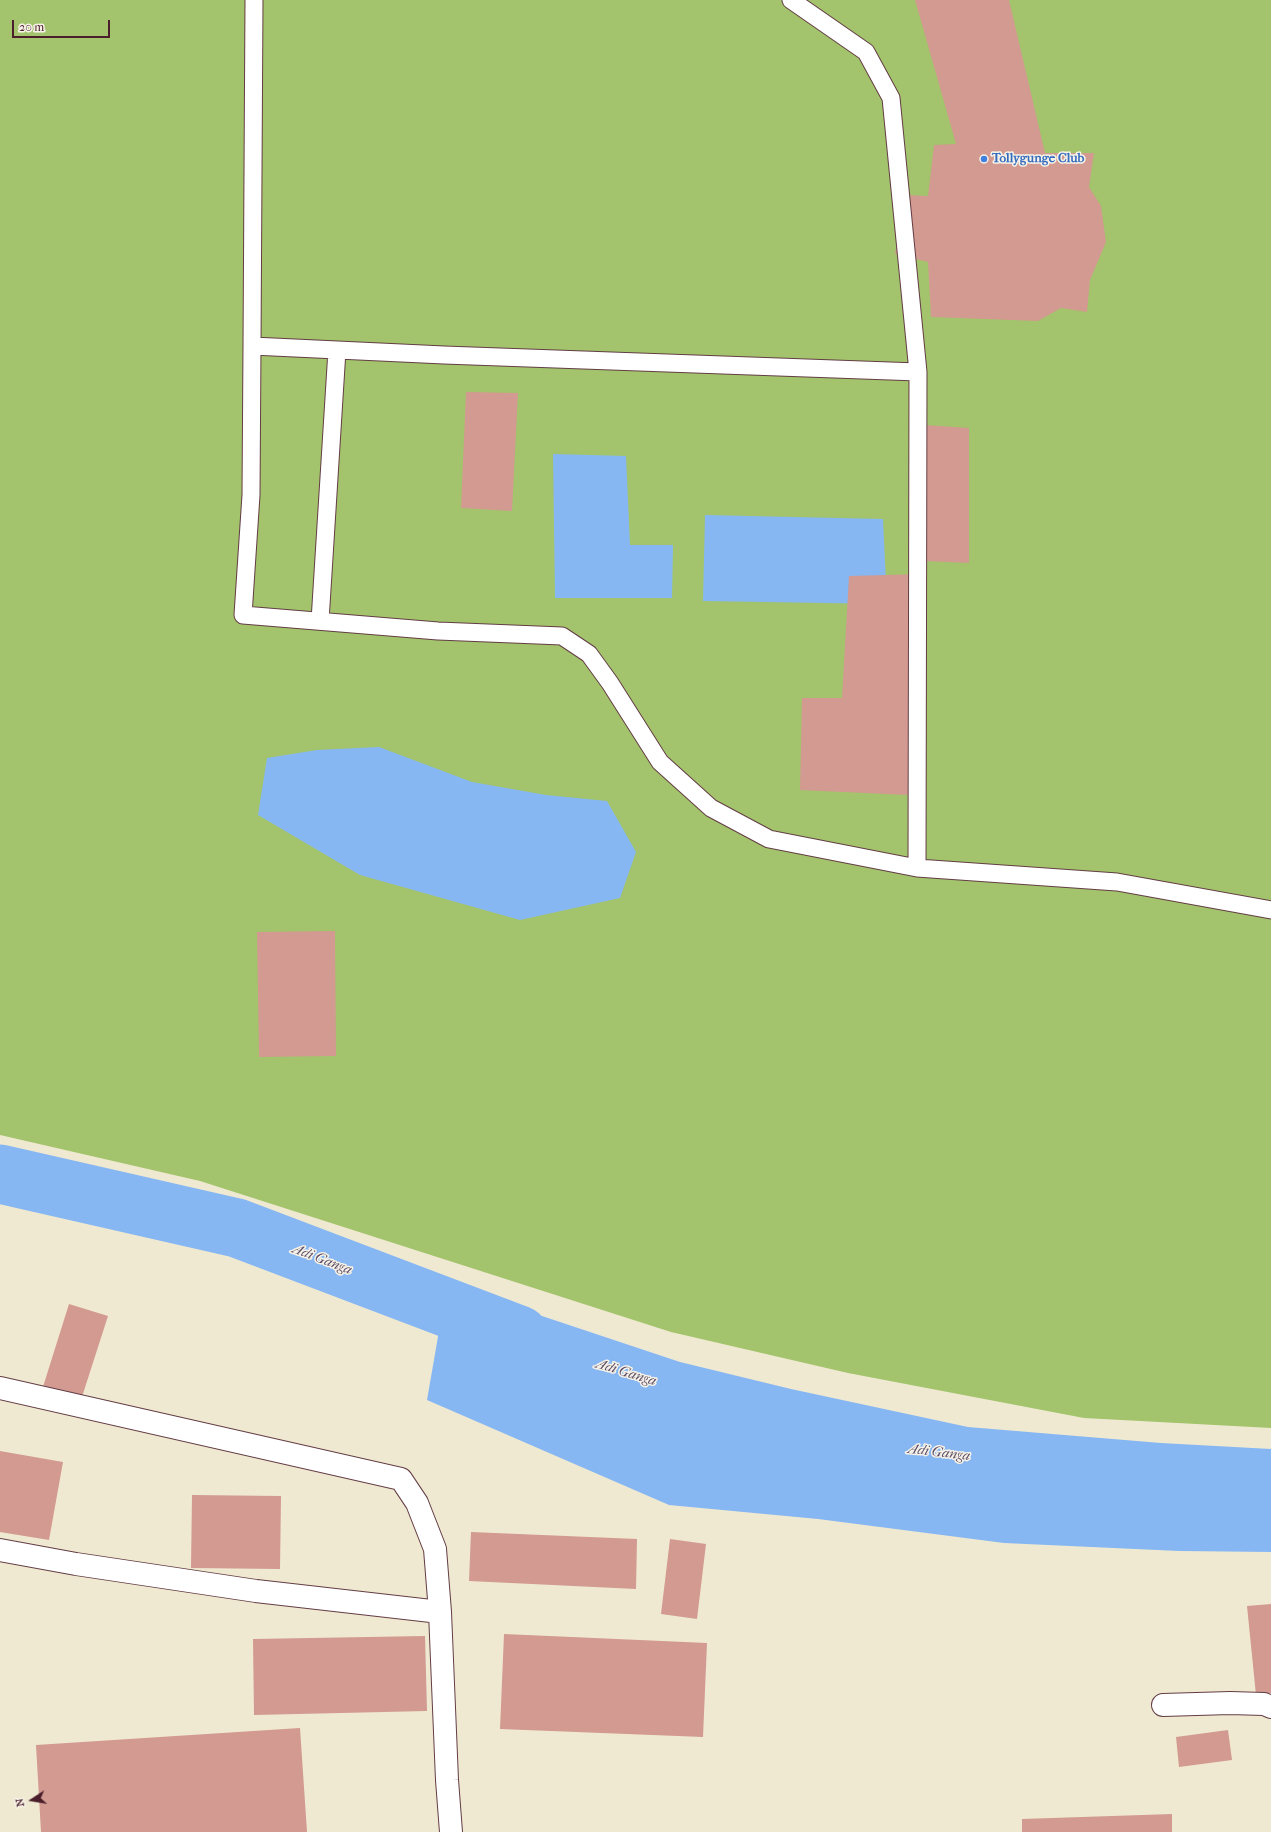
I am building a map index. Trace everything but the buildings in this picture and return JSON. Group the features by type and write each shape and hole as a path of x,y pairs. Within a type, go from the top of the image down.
{"street":[{"path":"0,1388 401,1479 418,1502 434,1549 440,1612 451,1832"},
{"path":"0,1550 76,1564 256,1591 440,1612"},
{"path":"1163,1705 1230,1703 1264,1704 1271,1707"}],"lane":[{"path":"254,0 251,496 243,615 438,631 562,636 589,654 610,683 660,762 711,808 770,839 917,868 1117,882 1271,910"},
{"path":"791,0 866,52 891,98 918,372 917,868"},
{"path":"252,346 452,356 918,372"},
{"path":"320,621 337,350"}],"green space":[{"name":"Tollygunge Club","path":"0,0 1271,0 1271,1428 1084,1418 848,1373 671,1332 200,1181 0,1135"}],"water":[{"path":"553,454 626,456 630,545 673,545 672,598 555,598"},
{"path":"705,515 883,519 887,604 703,601"},
{"path":"379,747 472,782 546,795 607,801 636,852 620,898 520,920 360,875 258,815 267,758 317,750"},
{"path":"448,1279 539,1315 680,1362 791,1389 968,1427 1161,1443 1271,1449 1271,1552 1179,1551 1004,1543 818,1519 669,1505 427,1400"}],"waterway":[{"name":"Adi Ganga","path":"0,1174 237,1228 519,1335"}],"place":[{"name":"Tollygunge Club","path":"984,159"}]}
